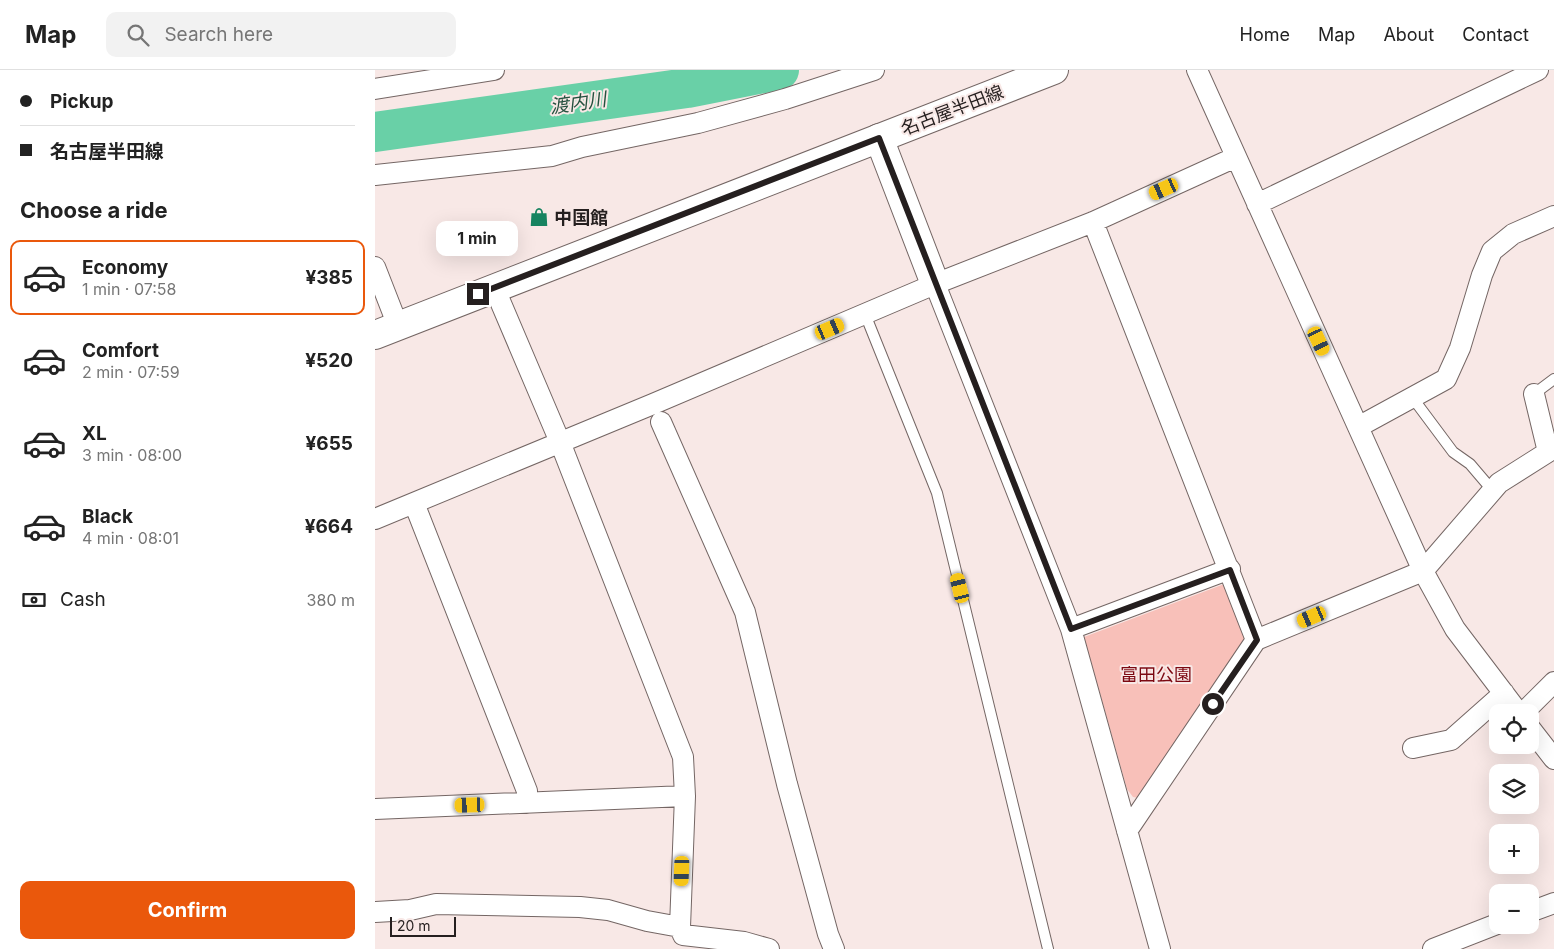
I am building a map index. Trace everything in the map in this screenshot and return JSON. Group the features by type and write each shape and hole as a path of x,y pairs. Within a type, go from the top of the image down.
{"main road":[{"name":"名古屋半田線","path":"386,331 494,287 1053,70"},
{"path":"879,138 935,284"}],"street":[{"path":"375,90 495,70"},
{"path":"375,175 552,156 583,147 698,123 785,99 874,70"},
{"path":"1197,70 1423,571 1455,629 1512,704"},
{"path":"1257,204 1537,70"},
{"path":"375,519 935,284 1093,222 1236,157"},
{"path":"1358,427 1446,378 1461,348 1481,275 1492,250 1513,234 1554,216"},
{"path":"1093,222 1257,640"},
{"path":"375,267 386,331"},
{"path":"935,284 1071,629 1160,949"},
{"path":"494,287 560,442 683,757 685,796 680,927 683,935 744,942 769,949"},
{"path":"1127,831 1257,640 1423,571 1499,484 1551,453 1534,394"},
{"path":"661,422 745,612 787,784 828,934 834,949"},
{"path":"414,503 527,791 527,803"},
{"path":"1071,629 1230,570"},
{"path":"1532,704 1554,682"},
{"path":"1413,748 1451,740 1504,693"},
{"path":"1539,740 1554,760"},
{"path":"375,809 685,796"},
{"path":"1539,909 1554,903"},
{"path":"375,912 410,910 436,904 580,907 608,910 647,921 680,927"},
{"path":"1433,949 1489,927"}],"lane":[{"path":"865,314 937,493 1048,949"},
{"path":"1534,394 1554,379"},
{"path":"1412,397 1453,452 1470,464 1493,491"}],"green space":[{"name":"富田公園","path":"1227,583 1249,639 1144,799 1133,797 1127,789 1084,637"}],"waterway":[{"name":"渡内川","path":"375,132 687,88 779,70"}],"place":[{"name":"中国館","path":"539,217"}],"route":[{"path":"478,294 879,138 1071,629 1230,570 1257,640 1213,704"}]}
